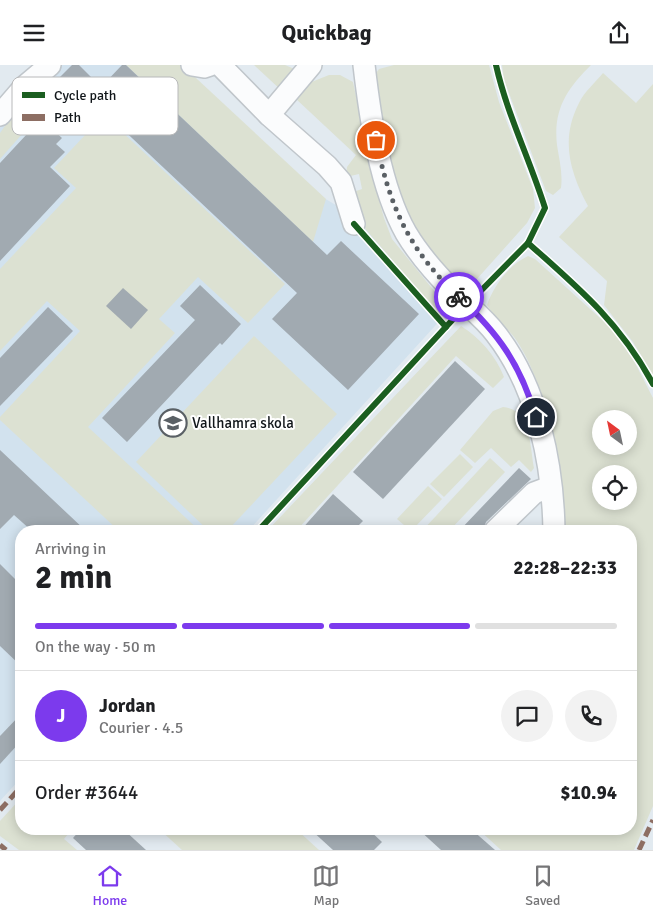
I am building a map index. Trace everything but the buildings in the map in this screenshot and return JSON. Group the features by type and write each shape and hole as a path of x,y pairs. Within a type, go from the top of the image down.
{"street":[{"path":"36,77 50,65"},
{"path":"192,65 204,67 210,65"},
{"path":"220,65 269,115 327,166 341,181 354,224"},
{"path":"269,115 311,65"},
{"path":"364,65 370,111 379,155 394,207 406,232 419,253 436,274 496,334 512,358 524,382 540,430 550,487 553,525"},
{"path":"0,115 12,101"},
{"path":"501,525 534,493 550,487"}],"shaded area":[{"name":"Vallhamra skola","path":"39,65 172,65 324,198 371,226 445,315 253,525 15,525 15,785 0,801 0,102 12,91 12,135 178,135 178,77 26,77"}],"green space":[{"path":"126,65 182,65 326,199 313,242 178,114 178,77 139,77"},
{"path":"254,65 285,65 299,71 282,91"},
{"path":"394,65 489,65 499,102 533,189 535,208 527,223 468,289 437,261 422,240 400,196 392,173 386,149 374,76 379,69"},
{"path":"502,65 591,65 569,91 560,110 556,132 561,171 561,188 553,195 546,191 504,80"},
{"path":"603,73 636,103 653,84 653,375 633,342 604,305 607,281 559,237 588,206 572,168 569,143 570,130 573,117 581,99"},
{"path":"329,75 340,75 353,82 374,182 392,239 452,313 444,320 355,217 350,193 362,189 359,174 346,177 347,167 356,155 295,98 309,83"},
{"path":"12,116 12,135 21,135 0,159 0,133"},
{"path":"85,135 125,135 285,284 248,323 198,277 159,319 175,333 88,427 194,525 113,525 0,420 0,417 80,331 47,301 0,351 0,269 76,188 54,168"},
{"path":"528,256 535,259 611,328 634,361 653,398 653,806 634,850 501,850 485,835 637,835 637,525 563,525 551,436 540,389 520,346 487,305 494,290 509,270"},
{"path":"461,326 486,348 501,369 504,377 493,388 456,356 301,525 273,525"},
{"path":"254,336 337,414 233,525 203,525 136,462"},
{"path":"503,407 512,409 519,414 528,430 534,468 531,472 519,460 511,467 491,448 475,463 460,450 493,411"},
{"path":"460,454 473,467 444,497 430,484"},
{"path":"490,458 505,472 455,525 428,525"},
{"path":"428,486 442,499 417,525 404,525 397,519"},
{"path":"15,805 15,835 67,835 64,839 77,850 19,850 0,836 0,821"},
{"path":"166,835 303,835 319,850 182,850"}],"marked path":[{"path":"0,810 15,794"},
{"path":"639,850 653,820"},
{"path":"0,845 6,850"}],"cycle path":[{"path":"496,65 512,119 545,208 528,243 581,291 612,324 640,362 653,384"},
{"path":"354,224 446,327"},
{"path":"264,525 456,316 528,243"}],"way so far":[{"path":"376,140 394,207 406,232 419,253 436,274 459,297"}],"place":[{"name":"Vallhamra skola","path":"173,423"}],"route":[{"path":"459,297 496,334 512,358 524,382 536,417"}]}
